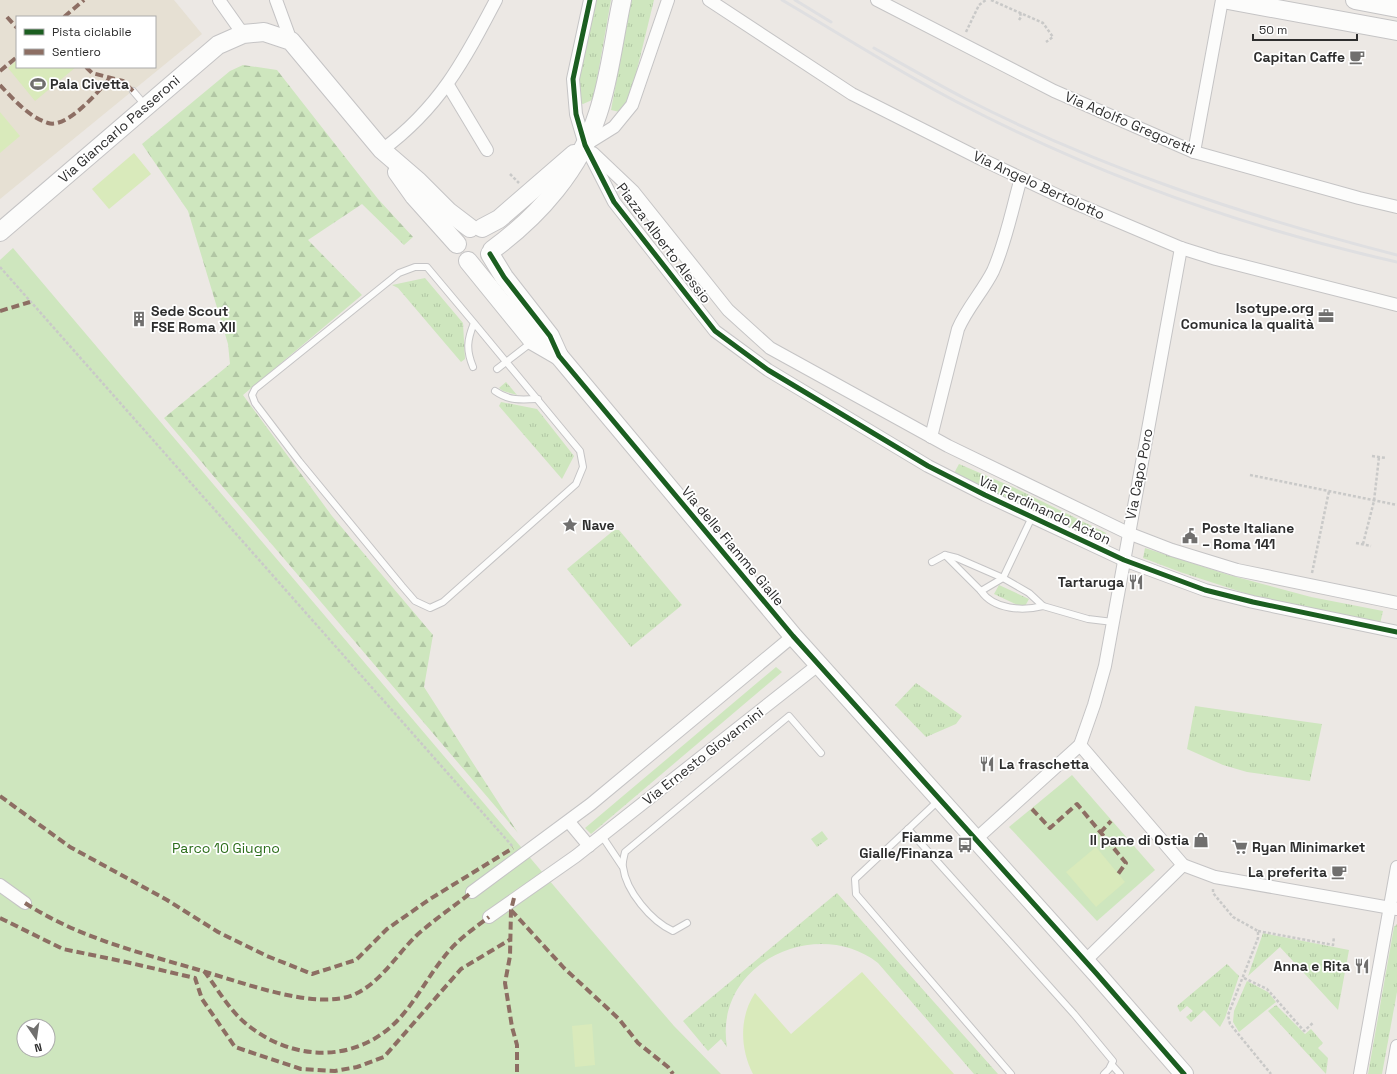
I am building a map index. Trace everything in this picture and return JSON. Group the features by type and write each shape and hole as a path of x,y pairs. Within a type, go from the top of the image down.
{"street":[{"path":"219,0 243,34 264,32 291,41"},
{"path":"276,0 291,41 385,152 411,192 457,244 461,255 468,261 480,261 519,228 555,191 585,145 601,102 622,0"},
{"path":"385,152 421,117 448,85 474,43 496,0"},
{"path":"585,145 576,114 573,80 590,0"},
{"path":"457,244 462,232 476,228 503,216 585,145 614,127 632,105 668,0"},
{"name":"Via Angelo Bertolotto","path":"709,0 852,94 1021,178 1143,233 1216,259 1397,306"},
{"name":"Via Adolfo Gregoretti","path":"878,0 1054,91 1194,152 1359,198 1397,207"},
{"path":"1194,152 1222,0"},
{"path":"1228,0 1397,31"},
{"path":"1355,0 1397,8"},
{"name":"Via Giancarlo Passeroni","path":"0,232 218,45 243,34"},
{"path":"448,85 487,150"},
{"name":"Piazza Alberto Alessio","path":"585,145 633,192 728,310"},
{"name":"Piazza Alberto Alessio","path":"585,145 614,202 716,331"},
{"path":"385,152 418,181 448,212 490,235 492,244 491,252"},
{"path":"930,436 958,329 966,313 986,284 995,264 1021,178"},
{"name":"Via Capo Poro","path":"1080,745 1101,682 1182,248"},
{"name":"Via delle Fiamme Gialle","path":"491,252 504,277 550,336 559,356 793,636 1085,961"},
{"name":"Via delle Fiamme Gialle","path":"468,261 533,341 559,356"},
{"name":"Via Ferdinando Acton","path":"728,310 770,348 930,436 1128,533 1210,563 1249,573 1397,603"},
{"name":"Via Ferdinando Acton","path":"716,331 768,370 900,450 957,482 1124,560 1177,581 1217,593 1397,632"},
{"path":"472,892 569,822 793,636"},
{"name":"Via Ernesto Giovannini","path":"489,917 589,846 818,665"},
{"path":"976,839 1080,745 1183,865 1215,877 1394,909"},
{"path":"569,822 589,846"},
{"path":"1183,865 1085,961 1184,1074"},
{"path":"1360,1074 1394,909 1397,867"},
{"path":"0,885 25,903"},
{"path":"1392,1074 1397,1046"}],"lane":[{"path":"133,91 146,106"},
{"path":"415,267 427,267 506,361 580,451 583,467 576,484 442,602 430,608 422,606 415,601 299,461 255,403 252,395 255,389 399,274 415,267"},
{"path":"473,367 468,355 467,346 468,337 474,323"},
{"path":"497,369 533,341"},
{"path":"495,391 503,396 515,400 538,399"},
{"path":"981,591 1003,578 1032,518"},
{"path":"945,555 989,600 1017,609 1027,610 1043,606"},
{"path":"932,562 945,555 957,558 1003,578 1030,593 1043,606 1088,619 1113,622"},
{"path":"622,866 625,852 789,716 820,753"},
{"path":"940,800 855,879 856,894 1011,1074"},
{"path":"908,829 1068,1008 1113,1061 1112,1065 1120,1074"},
{"path":"602,836 622,866 626,881 635,897 663,926 673,931 687,923"},
{"path":"1104,1074 1112,1065"}],"path":[{"path":"966,32 978,5 986,0"},
{"path":"991,0 1043,23 1053,37 1046,42"},
{"path":"1019,20 1021,17 1020,12"},
{"path":"0,267 521,857"},
{"path":"1372,456 1386,458"},
{"path":"1364,544 1374,501 1379,457"},
{"path":"1250,476 1397,505"},
{"path":"1310,586 1329,491"},
{"path":"1356,543 1371,546"},
{"path":"1213,894 1233,917 1258,931 1333,945 1334,937"},
{"path":"1258,931 1258,938 1244,978 1228,1015 1230,1024 1271,1074"},
{"path":"1244,978 1267,989 1304,1031 1314,1022"}],"shaded area":[{"path":"0,0 174,0 202,34 0,199"}],"green space":[{"path":"593,0 611,0 594,96 592,100 583,104 579,103 578,80"},
{"path":"631,0 654,0 635,78 624,113 611,110"},
{"name":"Pala Civetta","path":"16,61 16,68 75,68 35,101 8,68"},
{"path":"243,65 277,70 378,199 413,237 404,245 362,204 308,240 362,295 243,395 332,516 433,635 424,687 518,833 164,418 230,364 228,344 188,211 142,144 230,71"},
{"path":"0,112 20,136 0,153"},
{"path":"134,153 151,174 109,209 92,189"},
{"name":"Parco 10 Giugno","path":"13,248 588,926 674,1026 721,1074 0,1074 0,260"},
{"path":"425,278 463,323 465,359 461,362 398,288 392,285"},
{"path":"506,382 517,395 503,391 499,388"},
{"path":"501,402 537,409 574,456 562,479 499,406"},
{"path":"959,464 1015,488 1106,533 1103,543 1078,533 953,475"},
{"path":"614,530 619,530 682,605 631,647 567,569"},
{"path":"1145,548 1229,575 1311,597 1383,611 1380,624 1272,602 1180,572 1143,558"},
{"path":"999,585 1029,599 1024,608 994,594"},
{"path":"776,667 782,672 591,834 585,828"},
{"path":"916,683 962,716 956,724 926,737 895,705"},
{"path":"1195,706 1322,724 1310,781 1247,772 1223,765 1187,749"},
{"path":"1072,775 1155,870 1097,921 1009,827"},
{"path":"822,831 828,839 817,847 811,839"},
{"path":"1096,847 1125,882 1096,907 1066,872"},
{"path":"837,893 998,1074 974,1074 878,963 853,949 826,944 799,947 774,956 752,971 736,992 727,1018 727,1047 721,1039 708,1051 683,1021"},
{"path":"1397,924 1397,992 1382,1074 1368,1074 1394,927"},
{"path":"1263,933 1349,950 1338,1010 1280,947 1248,976"},
{"path":"1227,964 1239,976 1225,1018 1220,1027 1204,1010 1191,1022 1186,1017 1193,1011 1187,1006 1180,1012 1177,1006"},
{"path":"862,972 954,1074 753,1074 746,1054 743,1033 746,1012 755,993 791,1034"},
{"path":"1247,981 1268,992 1276,1002 1239,1032 1233,1022 1234,1011"},
{"path":"1276,1005 1305,1034 1311,1029 1323,1043 1318,1048 1328,1058 1326,1074 1268,1011"},
{"path":"592,1024 595,1065 575,1067 572,1026"}],"railway":[{"path":"782,0 891,65 957,102 1063,153 1172,196 1227,215 1284,233 1397,262"},
{"path":"795,0 831,22"},
{"path":"874,48 954,93 1017,124 1070,148 1123,169 1231,207 1397,255"}],"marked path":[{"path":"65,16 84,0"},
{"path":"7,17 16,27"},
{"path":"0,71 16,58"},
{"path":"87,68 92,73 123,81 133,91"},
{"path":"0,85 28,112 48,123 56,123 73,115 82,108 110,78"},
{"path":"0,311 30,302"},
{"path":"0,796 70,847 167,900 218,932 267,956 312,974 356,960 387,929 430,899 513,848"},
{"path":"1032,809 1050,828 1077,804 1126,863 1118,874"},
{"path":"1100,833 1111,821"},
{"path":"25,903 46,916 91,936 138,952 281,994 301,998 338,999 353,995 372,983 388,968 417,935 472,892"},
{"path":"514,898 511,910 510,956 505,983 512,1027 517,1045 517,1074"},
{"path":"511,910 564,968 619,1019 638,1043 668,1067 673,1074"},
{"path":"204,971 233,1011 244,1022 262,1035 281,1044 301,1050 321,1053 342,1051 361,1045 380,1035 397,1021 410,1006 449,951 489,917"},
{"path":"0,918 63,949 195,978 202,999 235,1047 301,1069 335,1071 357,1067 384,1057 461,969 511,939"}],"cycle path":[{"path":"590,0 573,79 576,114 585,145 614,202 715,331 768,370 928,466 985,495 1124,560 1205,590 1253,602 1397,632"},
{"path":"490,254 504,277 550,336 559,356 793,636 1096,973 1184,1074"}],"place":[{"name":"Capitan Caffe","path":"1357,57"},
{"name":"Pala Civetta","path":"38,84"},
{"name":"Isotype.org Comunica la qualità","path":"1326,316"},
{"name":"Sede Scout FSE Roma XII","path":"139,319"},
{"name":"Nave","path":"570,525"},
{"name":"Poste Italiane – Roma 141","path":"1190,536"},
{"name":"Tartaruga","path":"1136,582"},
{"name":"La fraschetta","path":"987,764"},
{"name":"Il pane di Ostia","path":"1201,840"},
{"name":"Fiamme Gialle/Finanza","path":"965,845"},
{"name":"Ryan Minimarket","path":"1240,847"},
{"name":"La preferita","path":"1339,872"},
{"name":"Anna e Rita","path":"1362,966"}]}
